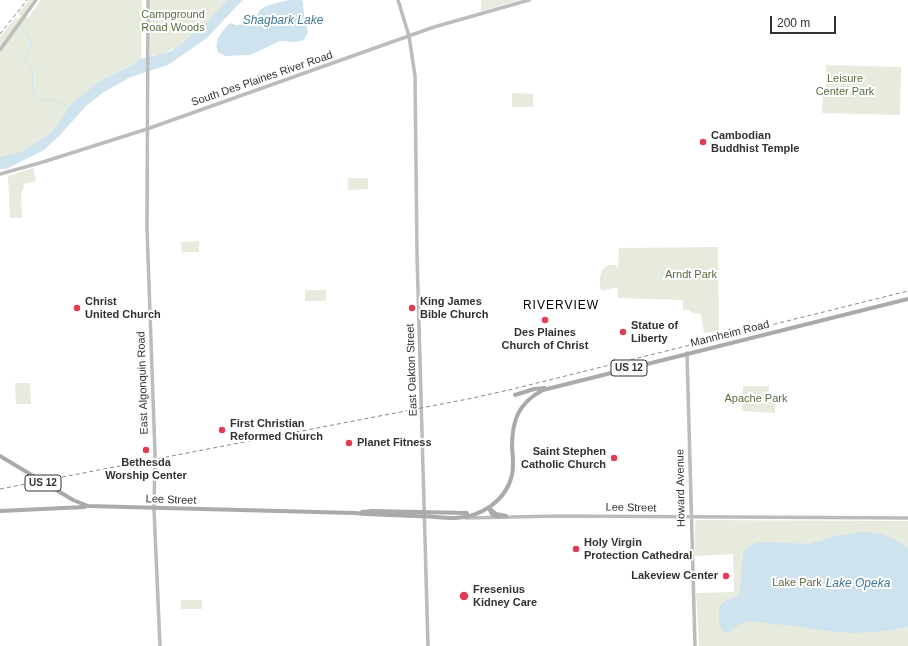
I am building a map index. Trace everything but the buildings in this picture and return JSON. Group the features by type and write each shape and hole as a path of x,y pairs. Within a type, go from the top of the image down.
{"main road":[{"path":"0,50 36,0"},
{"name":"East Algonquin Road","path":"148,0 147,228 156,459 154,509 160,646"},
{"name":"East Oakton Street","path":"398,0 409,36 415,76 417,248 428,646"},
{"name":"South Des Plaines River Road","path":"0,174 147,129 453,21 529,0"},
{"name":"Mannheim Road","path":"475,514 489,508 507,489 512,475 513,427 518,413 524,404 533,396 550,388 908,299"},
{"name":"Howard Avenue","path":"687,354 695,646"},
{"path":"515,395 550,388"},
{"name":"Lee Street","path":"0,456 73,500 88,506 154,509 355,513 372,511 425,514 475,514"},
{"name":"US 12","path":"0,511 88,506"},
{"path":"489,508 496,514 506,516"},
{"path":"489,508 490,513 499,517"},
{"name":"Lee Street","path":"425,514 457,518 506,516 908,518"},
{"name":"US 12","path":"457,518 475,514"}],"green space":[{"path":"29,0 34,0 0,48 0,37 16,17 17,19 21,16 18,13"},
{"path":"41,0 142,0 141,59 99,81 71,104 55,128 33,145 20,152 0,157 0,53 26,16 28,18"},
{"name":"Campground Road Woods","path":"149,0 227,0 193,36 173,49 150,56"},
{"path":"481,0 520,0 481,11"},
{"name":"Leisure Center Park","path":"826,65 901,67 900,115 822,113 823,92 826,91"},
{"path":"512,93 533,94 533,107 512,107"},
{"path":"33,168 36,181 24,184 23,191 21,191 22,218 10,218 8,176"},
{"path":"348,178 368,178 368,189 348,190"},
{"path":"199,241 199,252 182,252 181,242"},
{"name":"Arndt Park","path":"718,247 719,331 704,333 701,314 693,313 689,310 683,310 683,300 618,298 617,287 601,291 601,272 606,266 611,265 616,265 618,269 619,248"},
{"path":"305,290 326,290 326,301 305,301"},
{"path":"15,383 30,383 31,404 16,404"},
{"name":"Apache Park","path":"743,386 769,386 768,402 775,402 775,413 742,411"},
{"name":"Lake Opeka","path":"696,520 908,521 908,646 699,646 696,593 734,592 733,554 695,556"},
{"path":"181,600 202,600 202,609 181,609"}],"water":[{"path":"227,0 243,0 207,38 168,65 131,77 104,92 86,106 60,135 44,150 6,169 0,169 0,157 20,152 33,145 49,133 55,128 71,104 99,81 141,59 171,51 207,22"},
{"name":"Shagbark Lake","path":"289,0 301,0 303,2 304,16 308,32 304,40 296,42 280,41 250,55 225,56 218,52 217,40 230,23 236,25 244,24 257,15 260,10 266,6"},
{"name":"Lake Opeka","path":"863,532 887,536 908,549 908,627 886,631 854,633 748,621 740,624 727,633 722,631 719,623 719,608 723,602 736,597 740,593 743,553 747,547 756,543 766,542 809,544 837,536"}],"waterway":[{"path":"21,25 31,42 29,53 24,59 32,67 33,92 38,101 50,100 69,107"}],"railway":[{"path":"0,34 27,0"},
{"path":"0,489 468,399 908,291"}],"place":[{"name":"Cambodian Buddhist Temple","path":"703,142"},
{"name":"Christ United Church","path":"77,308"},
{"name":"King James Bible Church","path":"412,308"},
{"name":"Des Plaines Church of Christ","path":"545,320"},
{"name":"Statue of Liberty","path":"623,332"},
{"name":"First Christian Reformed Church","path":"222,430"},
{"name":"Planet Fitness","path":"349,443"},
{"name":"Bethesda Worship Center","path":"146,450"},
{"name":"Saint Stephen Catholic Church","path":"614,458"},
{"name":"Holy Virgin Protection Cathedral","path":"576,549"},
{"name":"Lakeview Center","path":"726,576"},
{"name":"Fresenius Kidney Care","path":"464,596"}],"district":[{"name":"RIVERVIEW","path":"561,306"}],"park label":[{"name":"Lake Park","path":"797,583"}]}
